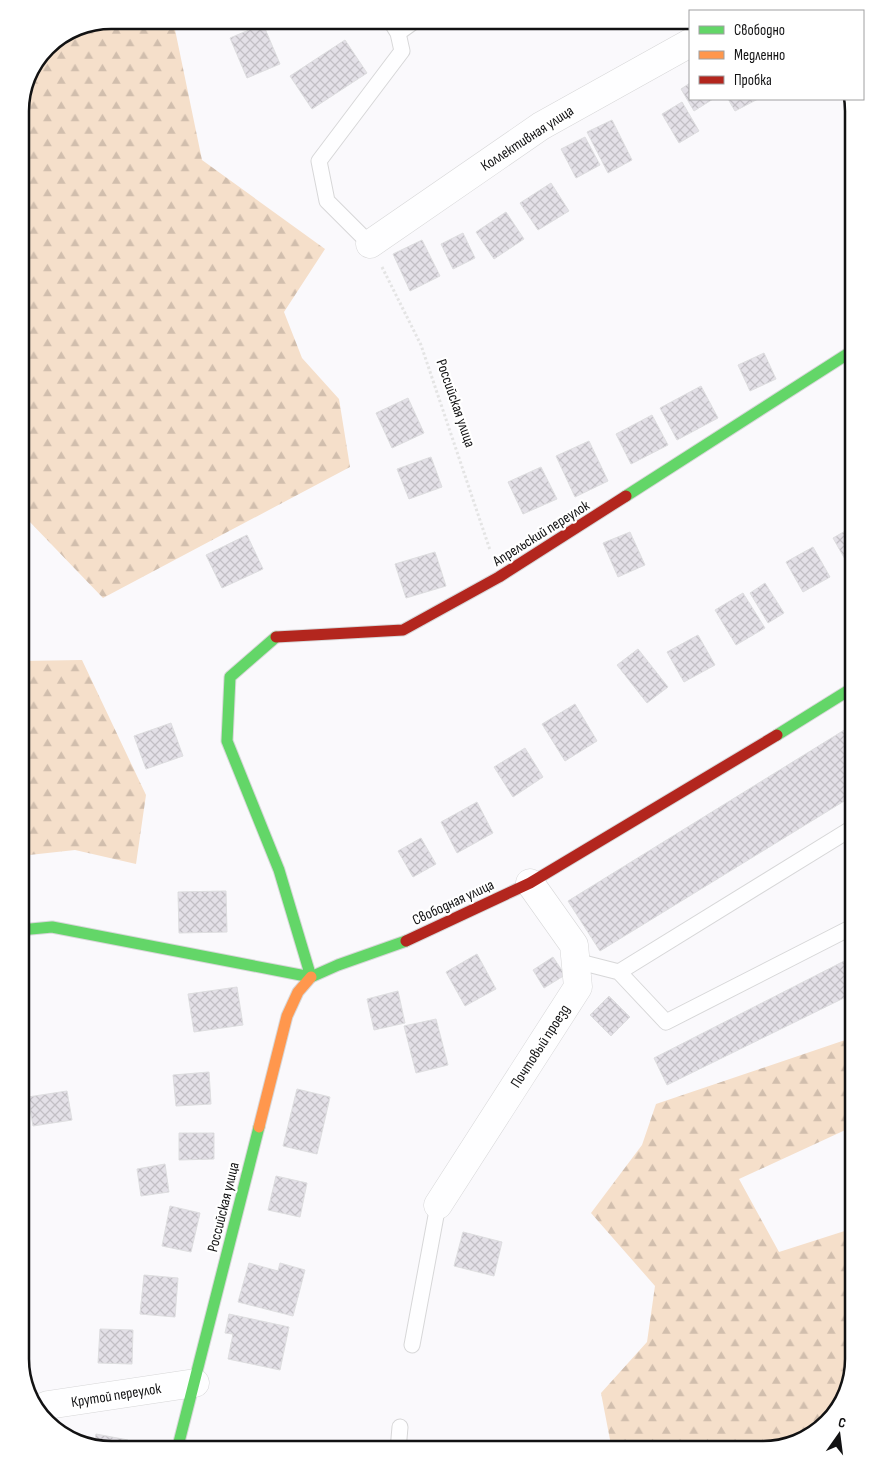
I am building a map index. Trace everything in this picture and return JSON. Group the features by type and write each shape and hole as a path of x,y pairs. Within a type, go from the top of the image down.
{"street":[{"name":"Коллективная улица","path":"370,244 541,126 689,44"},
{"name":"Апрельский переулок","path":"311,977 279,870 227,741 230,677 277,636 403,630 499,577 845,357"},
{"name":"Свободная улица","path":"311,977 338,965 416,937 530,883 745,755 845,693"},
{"name":"Почтовый проезд","path":"438,1205 578,988 574,945 530,883"},
{"path":"29,929 52,927 311,977"},
{"name":"Российская улица","path":"179,1441 285,1023 292,1001 301,986 311,977"},
{"name":"Крутой переулок","path":"44,1407 195,1383"}],"lane":[{"path":"370,244 327,201 320,161 402,51 395,29"},
{"path":"619,972 845,833"},
{"path":"576,961 619,972 666,1022 845,931"},
{"path":"412,1345 438,1205"},
{"path":"399,1441 400,1427"}],"path":[{"name":"Российская улица","path":"370,244 420,345 499,577"}],"green space":[{"path":"100,29 175,29 202,160 325,249 284,312 302,358 339,399 350,467 103,598 29,521 29,105 37,74 57,49 70,40 84,33"},
{"path":"82,660 146,795 136,864 75,850 29,855 29,661"},
{"path":"845,1040 845,1130 739,1179 779,1252 845,1231 845,1370 839,1391 828,1409 814,1410 814,1423 800,1433 774,1441 610,1441 601,1393 647,1342 655,1286 591,1213 642,1145 656,1104"}],"building":[{"path":"251,29 265,29 280,64 247,78 230,38"},
{"path":"345,40 367,73 312,109 290,76"},
{"path":"689,84 689,100 711,100 694,111 681,89"},
{"path":"729,100 756,100 735,111"},
{"path":"682,102 699,131 679,143 662,114"},
{"path":"612,120 632,160 608,173 587,132"},
{"path":"585,137 600,165 576,178 561,149"},
{"path":"551,183 569,211 538,230 520,203"},
{"path":"506,212 524,239 494,259 476,232"},
{"path":"463,233 475,258 453,269 441,244"},
{"path":"422,240 440,276 410,291 393,254"},
{"path":"764,353 776,379 750,391 738,365"},
{"path":"701,386 718,418 677,440 660,408"},
{"path":"408,398 424,433 392,448 376,413"},
{"path":"652,415 668,445 631,464 616,434"},
{"path":"589,441 608,481 575,497 556,456"},
{"path":"431,457 442,487 409,499 397,469"},
{"path":"541,467 557,499 523,514 508,482"},
{"path":"845,531 845,559 833,538"},
{"path":"630,532 645,565 618,577 603,543"},
{"path":"247,535 263,569 222,588 206,555"},
{"path":"813,547 830,577 803,592 786,562"},
{"path":"435,552 446,586 406,598 395,564"},
{"path":"765,583 784,613 768,623 750,593"},
{"path":"743,593 765,628 736,645 715,610"},
{"path":"698,635 715,665 684,682 667,652"},
{"path":"638,649 668,687 647,703 617,665"},
{"path":"575,704 597,741 565,761 542,724"},
{"path":"171,723 183,756 146,769 134,736"},
{"path":"845,730 845,801 600,951 568,901"},
{"path":"525,748 543,777 513,797 494,767"},
{"path":"477,802 493,833 457,853 441,822"},
{"path":"421,838 436,864 413,877 398,851"},
{"path":"226,891 227,932 179,933 178,892"},
{"path":"477,954 496,989 465,1006 446,972"},
{"path":"553,957 565,975 544,988 533,970"},
{"path":"845,961 845,997 667,1085 654,1058"},
{"path":"237,987 243,1025 194,1032 188,994"},
{"path":"398,991 405,1023 374,1030 367,999"},
{"path":"609,996 630,1017 611,1036 590,1015"},
{"path":"436,1019 448,1065 416,1073 404,1026"},
{"path":"209,1072 211,1104 176,1106 173,1075"},
{"path":"297,1089 330,1097 317,1154 283,1146"},
{"path":"67,1091 72,1120 33,1126 29,1097"},
{"path":"179,1133 214,1133 214,1159 179,1160"},
{"path":"165,1164 169,1192 141,1196 137,1169"},
{"path":"276,1176 307,1183 300,1217 268,1210"},
{"path":"170,1206 200,1213 191,1252 162,1246"},
{"path":"463,1232 502,1242 494,1276 454,1266"},
{"path":"249,1263 278,1271 280,1263 305,1270 293,1316 238,1302"},
{"path":"144,1275 178,1278 175,1317 140,1314"},
{"path":"229,1314 289,1327 280,1370 228,1359 233,1334 225,1333"},
{"path":"100,1329 133,1330 132,1364 98,1363"},
{"path":"96,1434 128,1440 128,1441 95,1440"}],"traffic: fast":[{"path":"626,496 845,356"},
{"path":"276,637 230,677 227,741 279,870 311,977"},
{"path":"777,735 845,693"},
{"path":"29,929 52,927 311,977 338,965 406,941"},
{"path":"179,1441 259,1127"}],"traffic: slow":[{"path":"259,1127 287,1016 298,992 311,977"}],"traffic: jam":[{"path":"276,637 403,630 499,577 626,496"},
{"path":"406,941 530,883 777,735"}]}
